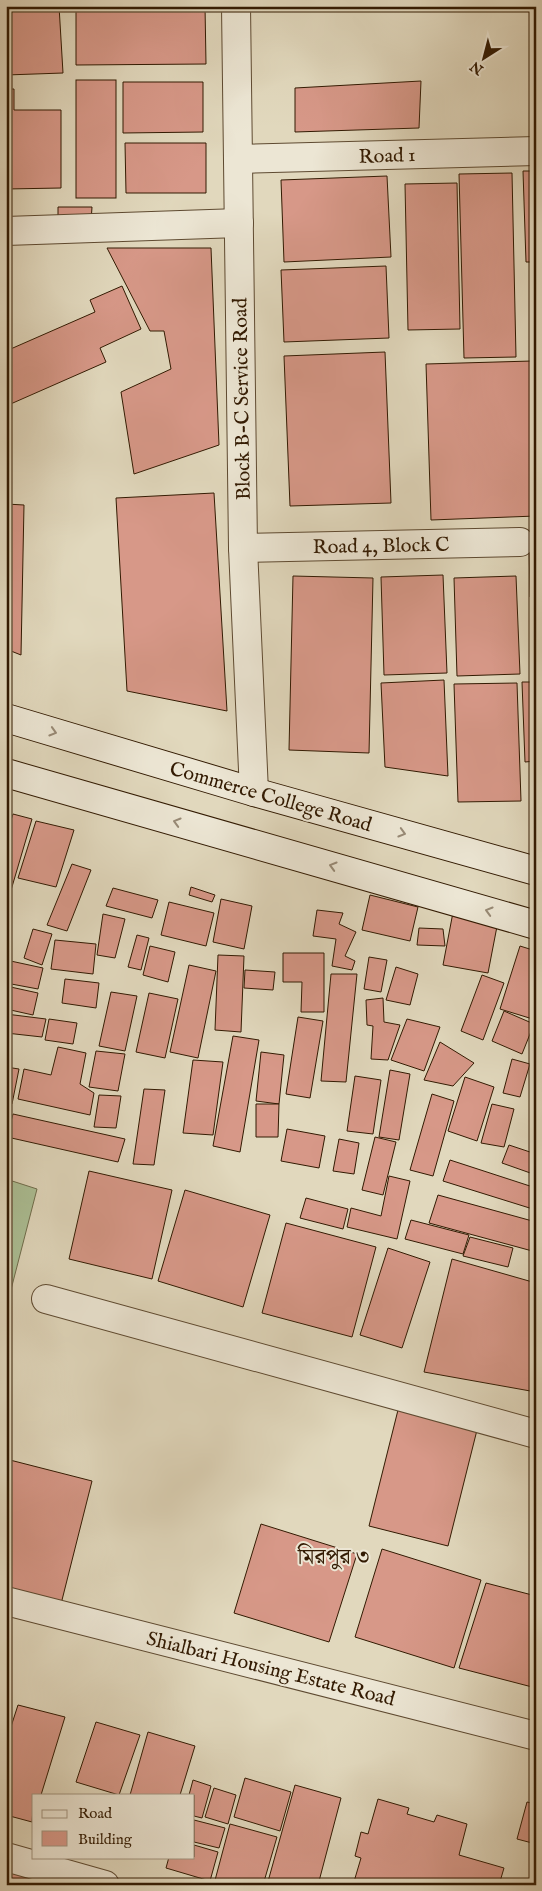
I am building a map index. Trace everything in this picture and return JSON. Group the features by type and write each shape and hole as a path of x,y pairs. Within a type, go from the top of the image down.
{"street":[{"name":"Block B-C Service Road","path":"236,6 243,548 254,792"},
{"name":"Road 1","path":"238,159 536,151"},
{"path":"6,231 239,223"},
{"name":"Road 4, Block C","path":"243,548 520,542"},
{"name":"Commerce College Road","path":"6,718 254,792 536,871"},
{"path":"6,773 536,925"},
{"path":"46,1299 536,1434"},
{"name":"Shialbari Housing Estate Road","path":"6,1601 536,1736"},
{"path":"6,1857 105,1885"}],"green space":[{"path":"6,1179 37,1189 6,1309"}],"building":[{"path":"6,6 59,6 63,73 6,75"},
{"path":"76,6 205,6 206,64 76,65"},
{"path":"76,80 116,80 116,198 76,198"},
{"path":"421,81 419,128 295,132 295,88"},
{"path":"123,82 203,82 203,132 123,133"},
{"path":"6,89 14,89 14,110 61,110 61,188 6,189"},
{"path":"125,143 206,143 206,193 126,193"},
{"path":"523,171 536,171 536,262 526,262"},
{"path":"512,173 516,357 464,358 459,174"},
{"path":"387,176 391,257 284,262 281,180"},
{"path":"457,183 460,329 408,330 405,184"},
{"path":"58,207 92,207 91,222 58,222"},
{"path":"107,248 211,248 219,445 134,474 121,392 171,369 164,331 150,331"},
{"path":"386,266 389,338 284,342 281,270"},
{"path":"122,286 141,329 100,348 106,362 6,406 6,351 95,312 90,300"},
{"path":"385,352 391,503 290,506 284,356"},
{"path":"532,361 536,516 431,520 426,364"},
{"path":"214,493 227,711 127,691 116,498"},
{"path":"6,504 24,505 21,655 6,649"},
{"path":"529,541 536,541 536,597 530,597"},
{"path":"443,575 447,673 384,675 381,577"},
{"path":"293,576 373,578 369,753 289,750"},
{"path":"516,576 520,674 457,676 454,578"},
{"path":"444,680 448,776 385,767 381,683"},
{"path":"522,682 536,682 536,761 525,762"},
{"path":"517,683 521,801 458,802 454,684"},
{"path":"13,814 32,819 9,897 6,897 6,836"},
{"path":"36,821 74,830 56,887 18,878"},
{"path":"72,864 91,870 67,931 47,925"},
{"path":"191,887 215,895 212,902 189,895"},
{"path":"113,888 158,900 152,918 106,906"},
{"path":"370,895 418,907 410,941 362,930"},
{"path":"221,899 252,906 244,949 213,942"},
{"path":"169,902 214,913 206,946 161,935"},
{"path":"454,907 499,916 488,973 443,965"},
{"path":"317,910 343,913 339,924 356,932 345,956 355,961 352,970 332,966 336,939 313,936"},
{"path":"103,914 125,919 115,958 97,955"},
{"path":"419,928 443,929 445,946 417,945"},
{"path":"33,929 52,934 42,965 24,958"},
{"path":"137,935 149,938 141,970 128,967"},
{"path":"55,940 96,944 93,974 51,969"},
{"path":"150,946 175,952 168,982 143,975"},
{"path":"520,946 536,951 536,1020 500,1009"},
{"path":"283,953 324,953 324,1012 301,1012 302,982 283,982"},
{"path":"218,955 244,956 241,1032 215,1030"},
{"path":"369,957 387,960 381,992 364,989"},
{"path":"6,960 43,968 38,989 6,983"},
{"path":"189,965 216,971 198,1058 170,1052"},
{"path":"396,967 418,974 410,1005 386,1000"},
{"path":"245,970 275,972 273,990 244,988"},
{"path":"331,974 357,974 346,1082 321,1081"},
{"path":"482,975 504,983 483,1040 461,1031"},
{"path":"65,979 99,983 96,1008 62,1003"},
{"path":"6,986 38,993 33,1015 6,1009"},
{"path":"111,992 137,996 125,1051 99,1046"},
{"path":"149,993 178,999 165,1058 136,1052"},
{"path":"383,998 384,1022 400,1025 388,1060 371,1059 373,1026 367,1025 366,1000"},
{"path":"504,1011 534,1024 522,1054 492,1041"},
{"path":"6,1014 46,1019 42,1037 6,1033"},
{"path":"298,1017 323,1021 310,1098 286,1094"},
{"path":"49,1019 77,1023 73,1044 45,1040"},
{"path":"407,1019 440,1027 424,1071 391,1060"},
{"path":"233,1036 259,1040 240,1152 213,1146"},
{"path":"440,1042 474,1063 453,1086 424,1080"},
{"path":"58,1047 86,1053 80,1084 94,1093 90,1115 18,1099 24,1069 51,1075"},
{"path":"96,1051 125,1054 118,1091 89,1087"},
{"path":"261,1052 284,1055 279,1104 256,1101"},
{"path":"512,1059 530,1064 520,1097 503,1093"},
{"path":"193,1060 223,1062 213,1135 183,1133"},
{"path":"6,1067 19,1069 12,1104 6,1103"},
{"path":"390,1070 410,1074 399,1140 379,1137"},
{"path":"355,1076 381,1080 373,1134 347,1131"},
{"path":"465,1077 494,1087 477,1141 448,1131"},
{"path":"144,1089 165,1090 154,1165 133,1164"},
{"path":"432,1094 454,1101 433,1176 410,1170"},
{"path":"99,1095 121,1096 116,1128 94,1127"},
{"path":"256,1104 279,1104 278,1137 256,1137"},
{"path":"492,1104 514,1109 504,1147 481,1143"},
{"path":"13,1114 125,1139 118,1162 7,1137"},
{"path":"287,1129 325,1136 319,1168 281,1161"},
{"path":"375,1137 396,1142 383,1195 362,1190"},
{"path":"339,1139 359,1143 354,1174 333,1171"},
{"path":"509,1145 536,1154 536,1175 502,1163"},
{"path":"450,1160 536,1188 536,1210 443,1181"},
{"path":"89,1171 172,1190 152,1279 69,1259"},
{"path":"389,1176 410,1181 397,1239 347,1227 351,1208 381,1216"},
{"path":"185,1190 270,1215 243,1307 158,1281"},
{"path":"438,1195 536,1222 536,1252 429,1223"},
{"path":"306,1198 348,1209 343,1229 300,1218"},
{"path":"411,1220 469,1235 463,1254 405,1239"},
{"path":"286,1223 376,1247 352,1337 262,1313"},
{"path":"470,1237 513,1248 508,1267 463,1256"},
{"path":"388,1248 430,1262 402,1348 360,1335"},
{"path":"452,1259 536,1283 536,1392 424,1372"},
{"path":"399,1406 478,1426 448,1546 369,1526"},
{"path":"6,1459 92,1481 60,1608 6,1594"},
{"path":"261,1524 357,1554 329,1642 234,1613"},
{"path":"382,1549 481,1580 454,1668 355,1637"},
{"path":"486,1583 536,1596 536,1688 459,1668"},
{"path":"18,1705 65,1717 41,1794 32,1794 32,1822 6,1815 6,1742"},
{"path":"96,1722 140,1735 119,1794 76,1782"},
{"path":"148,1732 195,1746 180,1794 130,1794"},
{"path":"245,1778 291,1792 280,1831 234,1817"},
{"path":"193,1780 211,1786 202,1818 195,1816 195,1794 189,1794"},
{"path":"295,1785 341,1798 318,1885 267,1885"},
{"path":"214,1788 236,1795 228,1824 205,1817"},
{"path":"378,1799 409,1808 407,1814 434,1822 437,1815 467,1824 459,1855 504,1868 499,1885 353,1885 361,1858 355,1856 361,1832 368,1834"},
{"path":"527,1802 536,1804 536,1844 517,1839"},
{"path":"195,1820 225,1828 219,1848 195,1842"},
{"path":"230,1824 277,1837 263,1885 214,1884"},
{"path":"195,1845 218,1852 210,1881 166,1868 169,1858 195,1858"},
{"path":"6,1868 62,1885 6,1885"}],"district":[{"name":"মিরপুর ৩","path":"334,1556"}]}
